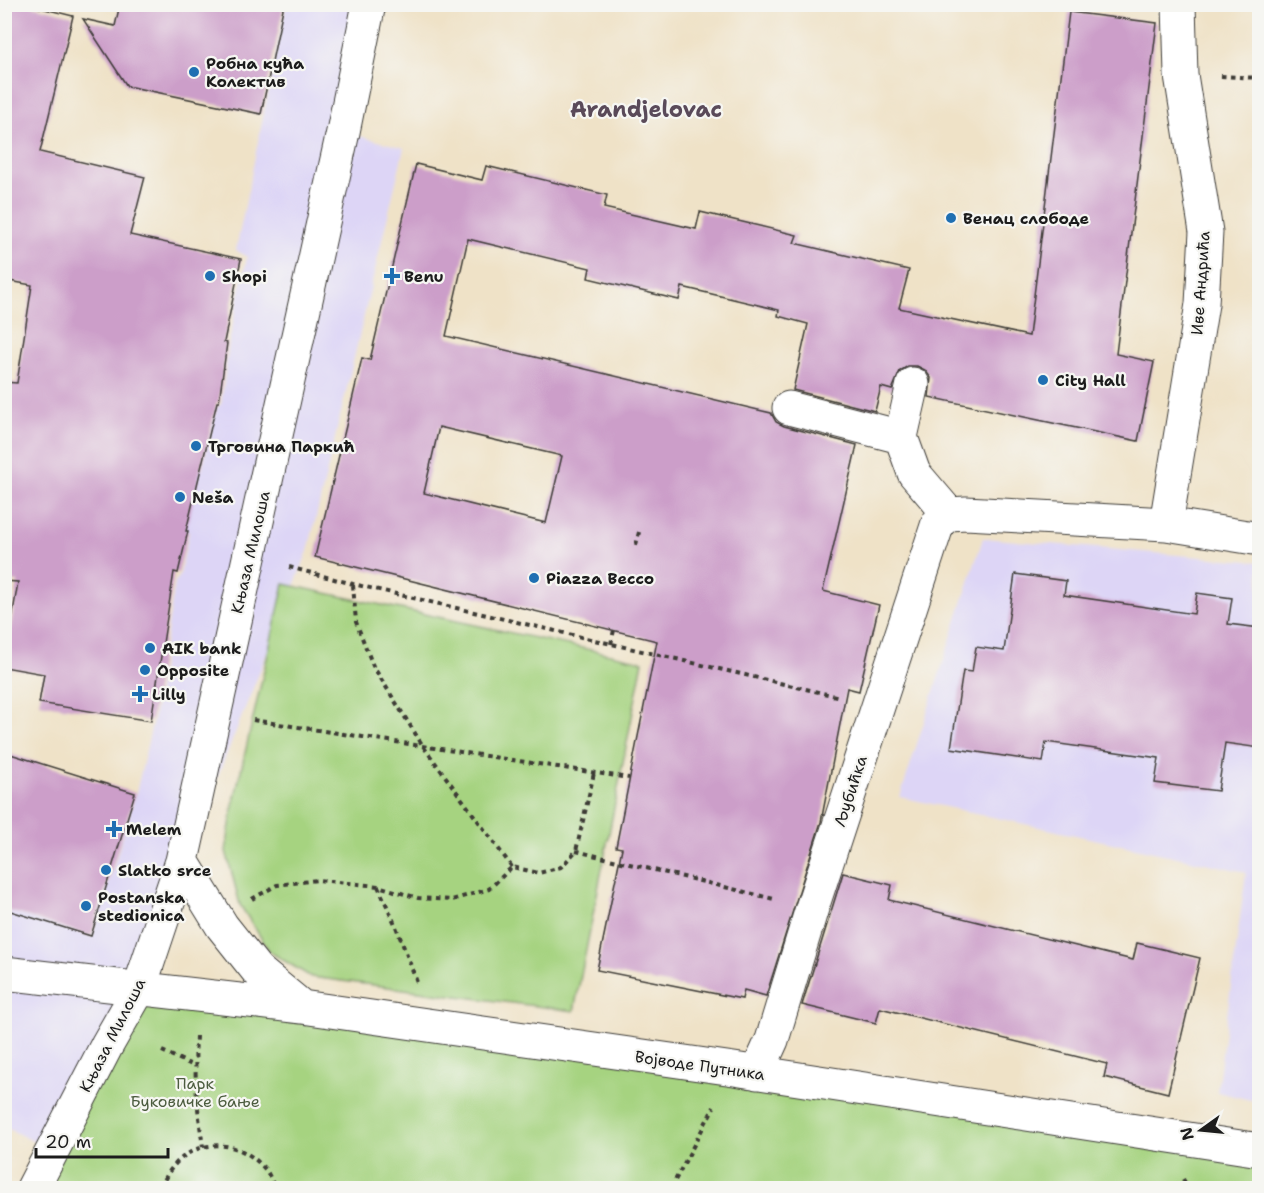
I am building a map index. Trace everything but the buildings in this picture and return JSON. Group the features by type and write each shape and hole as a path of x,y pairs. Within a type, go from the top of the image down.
{"street":[{"name":"Књаза Милоша","path":"34,1185 139,989 182,861 341,144 369,4"},
{"name":"Иве Андрића","path":"1166,524 1202,304 1206,232 1181,75 1179,4"},
{"path":"913,384 901,437 914,473 949,514 1166,524 1260,539"},
{"path":"789,408 901,437"},
{"name":"Љубићка","path":"757,1073 772,1040 877,705 938,523 949,514"},
{"path":"182,861 222,926 257,970 302,1007"},
{"name":"Војводе Путника","path":"4,973 302,1007 757,1073 1260,1150"}],"path":[{"path":"636,545 639,532"},
{"path":"288,567 877,705"},
{"path":"353,584 356,622 373,666 423,746 512,867 539,873 561,867 576,852 594,773"},
{"path":"611,644 614,630"},
{"path":"214,712 629,778"},
{"path":"576,852 812,908"},
{"path":"250,900 278,885 318,880 378,886 418,898 452,900 489,889 512,867"},
{"path":"378,886 414,971 419,991"},
{"path":"197,1029 194,1066 195,1096 203,1147"},
{"path":"162,1051 194,1066"},
{"path":"671,1188 717,1101"},
{"path":"161,1188 166,1173 182,1156 203,1147 226,1145 248,1154 266,1169 275,1188"}],"shaded area":[{"path":"286,5 370,5 344,132 404,148 308,551 147,953 48,1149 5,1127 4,921 9,911 92,937 136,793 153,721 175,582 180,574 189,532 183,529 198,468 202,469 217,407 221,404 229,343 247,257 236,250"},
{"path":"983,538 1259,562 1259,1102 1217,1092 1246,872 900,797"}],"green space":[{"path":"284,584 643,661 574,1011 311,977 270,952 240,905 226,851 233,805"},
{"name":"Парк Буковичке бање","path":"139,989 1260,1150 1259,1188 35,1188"}],"place":[{"name":"Робна кућа Колектив","path":"194,72"},
{"name":"Венац слободе","path":"951,218"},
{"name":"Shopi","path":"210,276"},
{"name":"Benu","path":"392,276"},
{"name":"City Hall","path":"1043,380"},
{"name":"Трговина Паркић","path":"196,446"},
{"name":"Neša","path":"180,497"},
{"name":"Piazza Becco","path":"534,578"},
{"name":"AIK bank","path":"150,648"},
{"name":"Opposite","path":"145,670"},
{"name":"Lilly","path":"140,694"},
{"name":"Melem","path":"114,829"},
{"name":"Slatko srce","path":"106,870"},
{"name":"Postanska stedionica","path":"86,906"}],"district":[{"name":"Arandjelovac","path":"646,109"}]}
